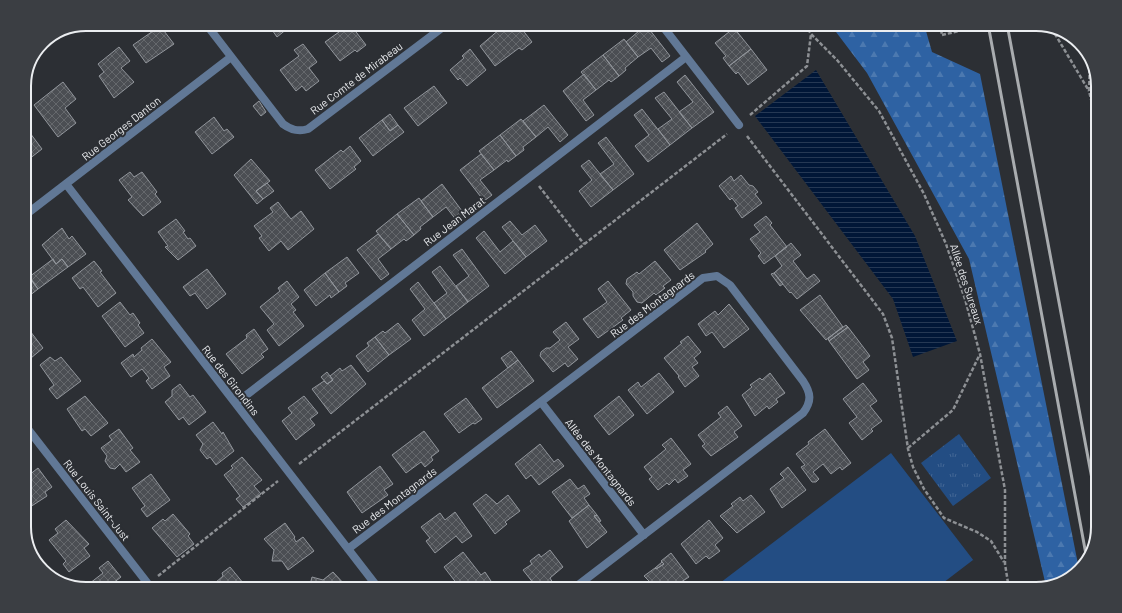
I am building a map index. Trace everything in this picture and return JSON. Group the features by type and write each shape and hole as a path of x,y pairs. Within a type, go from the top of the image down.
{"street":[{"path":"211,31 231,57"},
{"name":"Rue Comte de Mirabeau","path":"231,57 283,124 296,131 308,129 438,31"},
{"path":"666,31 739,125"},
{"name":"Rue Georges Danton","path":"31,211 231,57"},
{"name":"Rue Jean Marat","path":"236,403 686,57"},
{"name":"Rue des Girondins","path":"66,184 374,582"},
{"name":"Rue des Montagnards","path":"348,548 703,278 717,276 730,284 803,381 808,389 810,398 809,406 803,413 582,582"},
{"name":"Allée des Montagnards","path":"540,402 644,535"},
{"name":"Rue Louis Saint-Just","path":"31,436 146,582"}],"path":[{"name":"Allée des Sureaux","path":"809,31 838,60 879,111 924,194 946,244 980,354 1005,490 1005,564 1008,582"},
{"path":"941,31 942,35 959,31"},
{"path":"156,582 289,472 739,125 807,66 811,34"},
{"path":"1055,35 1089,91"},
{"path":"1090,73 1089,91 1091,99"},
{"path":"739,125 883,314 892,338 908,449 913,467 924,488 944,518 977,532 991,542 1005,564"},
{"path":"531,176 584,244"},
{"path":"908,449 953,410 980,354"}],"green space":[{"path":"835,31 926,31 932,52 980,74 1078,562 1067,573 1050,580 1045,581 969,259 867,73"},
{"path":"959,434 991,478 953,506 921,463"},
{"path":"891,453 974,561 973,560 944,582 721,582"}],"shaded area":[{"path":"816,70 915,236 957,341 913,357 893,299 755,116"}],"building":[{"path":"153,31 164,31 174,44 146,63 133,45"},
{"path":"273,31 284,31 277,37"},
{"path":"355,31 366,45 357,52 355,50 340,61 325,42 339,32"},
{"path":"498,31 523,31 532,42 522,50 519,48 495,66 480,46"},
{"path":"639,31 651,31 670,56 662,62 651,48 638,57 626,42"},
{"path":"730,31 736,31 751,49 729,66 723,58 726,56 715,43"},
{"path":"624,39 638,57 625,68 626,70 619,76 603,55"},
{"path":"303,44 317,62 309,68 319,81 306,91 302,86 296,91 280,70 299,56 294,50"},
{"path":"119,47 130,61 121,68 134,82 114,98 99,76 104,72 98,64"},
{"path":"470,49 486,70 467,86 460,78 458,80 450,70 464,58 462,56"},
{"path":"751,49 767,70 748,85 738,72 736,74 729,66"},
{"path":"603,55 619,76 611,82 609,80 596,90 581,72"},
{"path":"584,74 596,90 583,100 594,115 586,121 563,91"},
{"path":"685,75 714,112 692,128 679,112 693,102 677,82"},
{"path":"63,82 76,99 65,108 76,123 58,137 34,105"},
{"path":"434,86 447,103 418,126 404,108"},
{"path":"664,92 692,128 670,145 658,129 672,119 655,98"},
{"path":"259,101 266,112 261,116 253,106"},
{"path":"544,105 568,135 560,142 548,127 536,137 523,121"},
{"path":"642,109 670,145 648,162 635,146 649,135 634,115"},
{"path":"390,114 398,125 390,131 382,120"},
{"path":"214,117 224,131 227,129 234,137 212,154 195,132"},
{"path":"521,119 536,137 523,147 524,150 516,156 500,135"},
{"path":"382,120 390,131 398,125 404,132 373,156 359,138"},
{"path":"31,134 42,149 31,158"},
{"path":"500,135 516,156 508,162 507,160 494,170 479,151"},
{"path":"606,137 634,174 613,190 600,174 614,164 598,143"},
{"path":"350,146 361,161 354,167 356,169 330,189 315,170 341,150 343,152"},
{"path":"481,154 494,170 480,180 492,195 484,201 460,170"},
{"path":"251,159 270,181 256,191 263,199 257,204 234,175"},
{"path":"589,160 613,190 591,207 579,191 592,180 581,166"},
{"path":"130,172 134,177 142,172 157,192 155,194 161,202 143,216 128,200 132,197 119,180"},
{"path":"741,175 749,185 753,186 758,192 755,194 762,203 742,218 735,208 738,206 732,198 730,200 719,186 731,176 734,181"},
{"path":"267,183 274,191 263,199 256,191"},
{"path":"442,184 465,215 457,221 446,207 433,217 421,201"},
{"path":"419,198 433,217 420,227 421,229 414,235 397,214"},
{"path":"278,202 291,219 301,211 314,229 288,250 281,241 269,251 259,238 262,236 254,226 273,212 270,208"},
{"path":"397,214 414,235 406,241 404,239 391,249 376,231"},
{"path":"766,216 772,223 770,225 787,247 764,264 758,256 761,253 750,239 760,232 754,225"},
{"path":"176,219 185,231 183,232 188,239 190,238 196,246 178,260 165,247 168,246 158,232"},
{"path":"510,221 522,235 535,225 547,241 526,257 502,227"},
{"path":"697,223 713,244 705,251 706,252 680,270 664,250"},
{"path":"62,228 69,239 72,236 86,254 68,267 62,259 56,264 42,245"},
{"path":"484,231 500,252 513,241 526,257 505,274 476,238"},
{"path":"378,234 391,249 378,259 389,274 381,280 357,250"},
{"path":"791,243 801,255 793,261 807,279 814,274 820,281 797,299 791,292 790,293 774,273 782,266 775,256"},
{"path":"462,249 489,286 468,302 456,286 469,276 453,255"},
{"path":"347,257 359,273 345,283 347,286 339,292 325,273"},
{"path":"53,259 56,264 62,259 68,267 38,289 31,280 31,276"},
{"path":"94,261 102,271 100,272 116,293 98,307 83,287 80,289 72,278"},
{"path":"655,261 671,280 663,286 665,288 656,295 654,293 642,303 637,302 633,296 633,292 626,284 627,279 637,272 639,274"},
{"path":"440,266 468,302 446,319 434,303 447,293 432,272"},
{"path":"207,269 226,294 207,309 195,293 190,296 183,287"},
{"path":"325,273 339,292 331,298 330,295 316,306 304,290"},
{"path":"774,273 783,284 780,286 771,274"},
{"path":"31,279 38,289 31,294"},
{"path":"287,281 299,297 291,304 296,310 293,312 304,326 279,346 267,330 274,324 260,307 280,291 278,288"},
{"path":"608,281 631,310 621,318 623,320 598,338 583,319 607,302 598,289"},
{"path":"418,282 446,319 424,336 412,320 425,309 410,289"},
{"path":"820,295 843,327 826,340 800,310"},
{"path":"120,302 130,315 133,313 140,323 138,325 144,333 125,347 102,316"},
{"path":"729,304 749,329 724,348 712,332 706,336 698,324 715,311 718,315"},
{"path":"566,322 579,339 568,347 578,359 568,367 565,363 553,372 540,356 541,352 546,348 550,348 560,340 553,332"},
{"path":"398,323 411,339 389,355 375,337 383,331 385,333"},
{"path":"846,325 848,327 829,341 828,338"},
{"path":"848,327 870,356 863,362 869,370 857,379 829,341"},
{"path":"254,329 268,349 261,354 264,357 242,374 226,354 247,338 246,335"},
{"path":"31,332 43,348 31,358"},
{"path":"688,336 701,352 694,358 698,363 692,367 699,376 685,387 678,377 679,376 664,358"},
{"path":"375,337 389,355 368,372 356,356 369,346 367,343"},
{"path":"152,339 171,362 164,367 170,376 152,389 146,381 149,378 142,369 131,377 121,363 133,354 134,357 142,350 141,348"},
{"path":"511,351 518,360 508,368 501,358"},
{"path":"50,357 55,361 61,357 81,381 57,399 49,389 54,385 40,365"},
{"path":"518,360 534,381 497,408 482,388"},
{"path":"351,365 366,384 331,414 312,389 324,381 327,384 333,380 330,376 340,368 342,371"},
{"path":"327,372 333,380 327,384 321,377"},
{"path":"659,373 674,392 647,414 628,390 638,382 641,387"},
{"path":"770,373 785,393 776,399 778,402 769,409 767,406 755,416 742,395 752,387 750,385 760,378 762,380"},
{"path":"863,383 877,401 870,406 882,421 871,429 873,431 862,440 849,423 857,417 843,399"},
{"path":"180,384 190,397 193,395 206,412 189,425 183,417 179,420 165,402 172,396 172,390"},
{"path":"85,396 108,423 91,436 85,429 82,431 67,409"},
{"path":"304,396 318,413 310,419 315,425 296,440 282,421 292,413 288,408"},
{"path":"619,396 634,415 609,435 594,416"},
{"path":"466,398 482,419 475,424 473,423 459,433 444,414"},
{"path":"727,406 742,426 734,432 738,437 711,456 702,446 705,444 698,435 721,417 718,413"},
{"path":"213,422 222,434 223,432 234,451 216,465 210,457 207,459 200,450 203,444 196,435"},
{"path":"119,429 133,448 130,450 140,462 126,472 120,464 115,469 110,468 105,461 107,456 101,448 112,440 109,436"},
{"path":"825,429 851,463 842,470 840,467 831,474 823,464 813,472 819,479 816,482 812,482 801,467 805,465 796,454 809,444 808,442"},
{"path":"424,431 439,451 431,457 433,460 425,467 421,462 406,473 392,455"},
{"path":"671,438 691,464 683,470 688,476 678,483 675,479 669,485 667,483 658,490 649,479 652,477 644,467 666,449 662,445"},
{"path":"540,444 554,462 558,459 564,466 539,485 531,475 526,479 515,464"},
{"path":"242,457 262,480 254,486 261,494 243,507 236,499 240,496 224,475 233,468 231,466"},
{"path":"380,466 393,484 384,490 388,495 362,513 347,492"},
{"path":"788,467 806,490 782,508 770,489 784,478 780,474"},
{"path":"38,468 52,487 45,492 47,496 31,506 31,474"},
{"path":"151,474 170,500 147,517 141,509 145,506 132,488"},
{"path":"570,479 578,489 584,485 590,494 584,498 589,505 572,518 552,492"},
{"path":"486,494 497,504 508,495 520,511 505,522 507,524 495,534 473,504"},
{"path":"751,495 765,512 737,533 720,516 733,506 731,504 740,497 743,501"},
{"path":"589,505 597,515 594,516 607,532 587,548 569,521"},
{"path":"455,512 472,536 462,543 456,536 435,553 426,541 430,538 421,527 440,513 445,520"},
{"path":"173,514 190,534 188,536 194,544 177,557 152,528 163,519 165,521"},
{"path":"597,515 601,521 599,522 594,516"},
{"path":"66,520 89,544 84,548 90,556 69,572 63,564 66,561 49,540 58,533 55,529"},
{"path":"709,520 723,538 715,545 720,551 709,559 706,556 696,564 681,544"},
{"path":"285,523 295,537 296,542 303,537 314,551 288,570 282,561 272,561 274,550 264,539"},
{"path":"550,550 563,567 550,578 552,582 532,582 523,570 532,564 530,561 539,554 541,557"},
{"path":"463,552 481,575 485,572 491,581 456,582 444,567"},
{"path":"671,553 689,577 681,582 650,582 644,576 655,568 656,569 664,564 661,561"},
{"path":"108,561 121,577 115,582 91,582 103,573 99,568"},
{"path":"662,562 664,564 656,569 655,568"},
{"path":"230,567 242,582 216,582 223,576 222,573"},
{"path":"333,572 342,582 311,582 312,577 323,580"}],"railway":[{"path":"989,31 1085,551"},
{"path":"1008,31 1091,474"}]}
